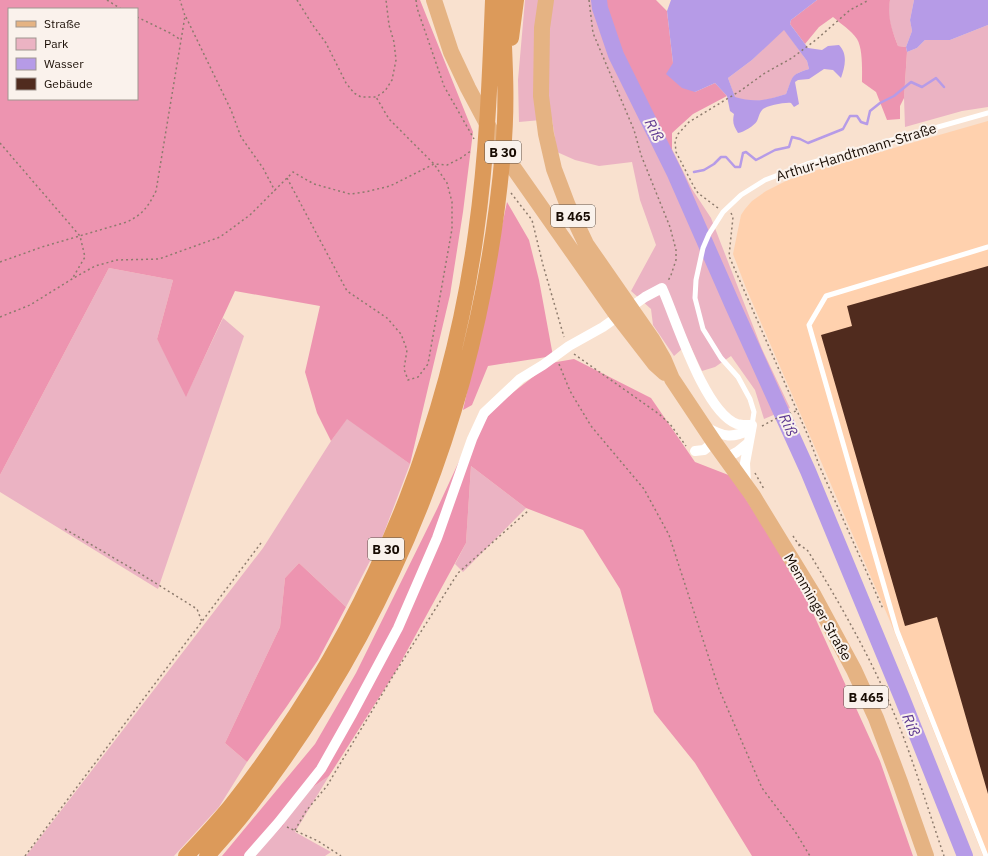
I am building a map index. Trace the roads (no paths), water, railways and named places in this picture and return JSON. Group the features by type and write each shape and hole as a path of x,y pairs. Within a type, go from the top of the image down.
{"highway":[{"name":"B 30","path":"481,0 485,14 497,88"},
{"name":"B 30","path":"207,856 242,815 283,761 322,702 360,636 386,586 408,538 441,452 464,379 481,305 496,215 503,149 497,88 493,0"},
{"name":"B 30","path":"186,856 230,807 267,757 306,699 351,622 382,558 416,473 433,424 448,372 469,279 497,88 502,0"},
{"path":"497,88 516,0"}],"main road":[{"name":"B 465","path":"434,0 451,52 468,88 501,150 619,317 655,364 672,379"},
{"name":"B 465","path":"546,0 542,28 541,96 546,134 554,168 568,206 586,244 652,339 664,360 672,379"},
{"name":"Memminger Straße","path":"672,379 701,424 747,487 814,596 854,670 876,718 898,774 926,856"}],"street":[{"path":"249,856 278,823 321,769 398,628 437,538 472,439 484,413 520,379 569,346 603,327 645,297 662,288 690,360 722,414 737,424 755,427"},
{"path":"701,424 727,436 735,436 755,427"},
{"name":"Arthur-Handtmann-Straße","path":"747,487 745,463 748,443 755,427"},
{"path":"695,452 704,450 714,442"},
{"path":"726,458 737,452 748,443"}],"lane":[{"name":"Arthur-Handtmann-Straße","path":"755,427 754,412 750,399 738,377 721,358 703,329 695,298 696,280 703,248 723,212 741,195 765,180 800,167 988,113"},
{"path":"986,856 897,631 809,325 826,296 988,247"}],"water":[{"path":"671,0 817,0 791,20 790,24 808,48 822,50 828,46 839,45 845,56 844,69 841,78 833,70 824,69 809,79 798,80 795,82 799,104 794,107 791,103 785,103 765,108 754,125 738,133 733,120 734,114 730,111 727,96 715,83 695,92 682,88 666,74 673,63 667,11","holes":["784,30 807,61 809,69 798,73 793,77 786,94 767,99 749,100 735,97 728,78 752,60"]},
{"path":"914,0 988,0 988,25 950,40 925,40 917,48 907,52 906,47 912,31 910,20"}],"waterway":[{"name":"Riß","path":"599,0 600,8 616,55 675,174 808,471 902,698 965,856"},
{"path":"694,172 704,170 714,164 721,157 726,157 735,167 740,167 743,153 746,152 756,160 775,150 789,147 792,137 808,143 843,129 850,116 857,116 861,122 867,124 870,111 880,103 894,96 911,82 922,87 936,78 944,87"}]}
